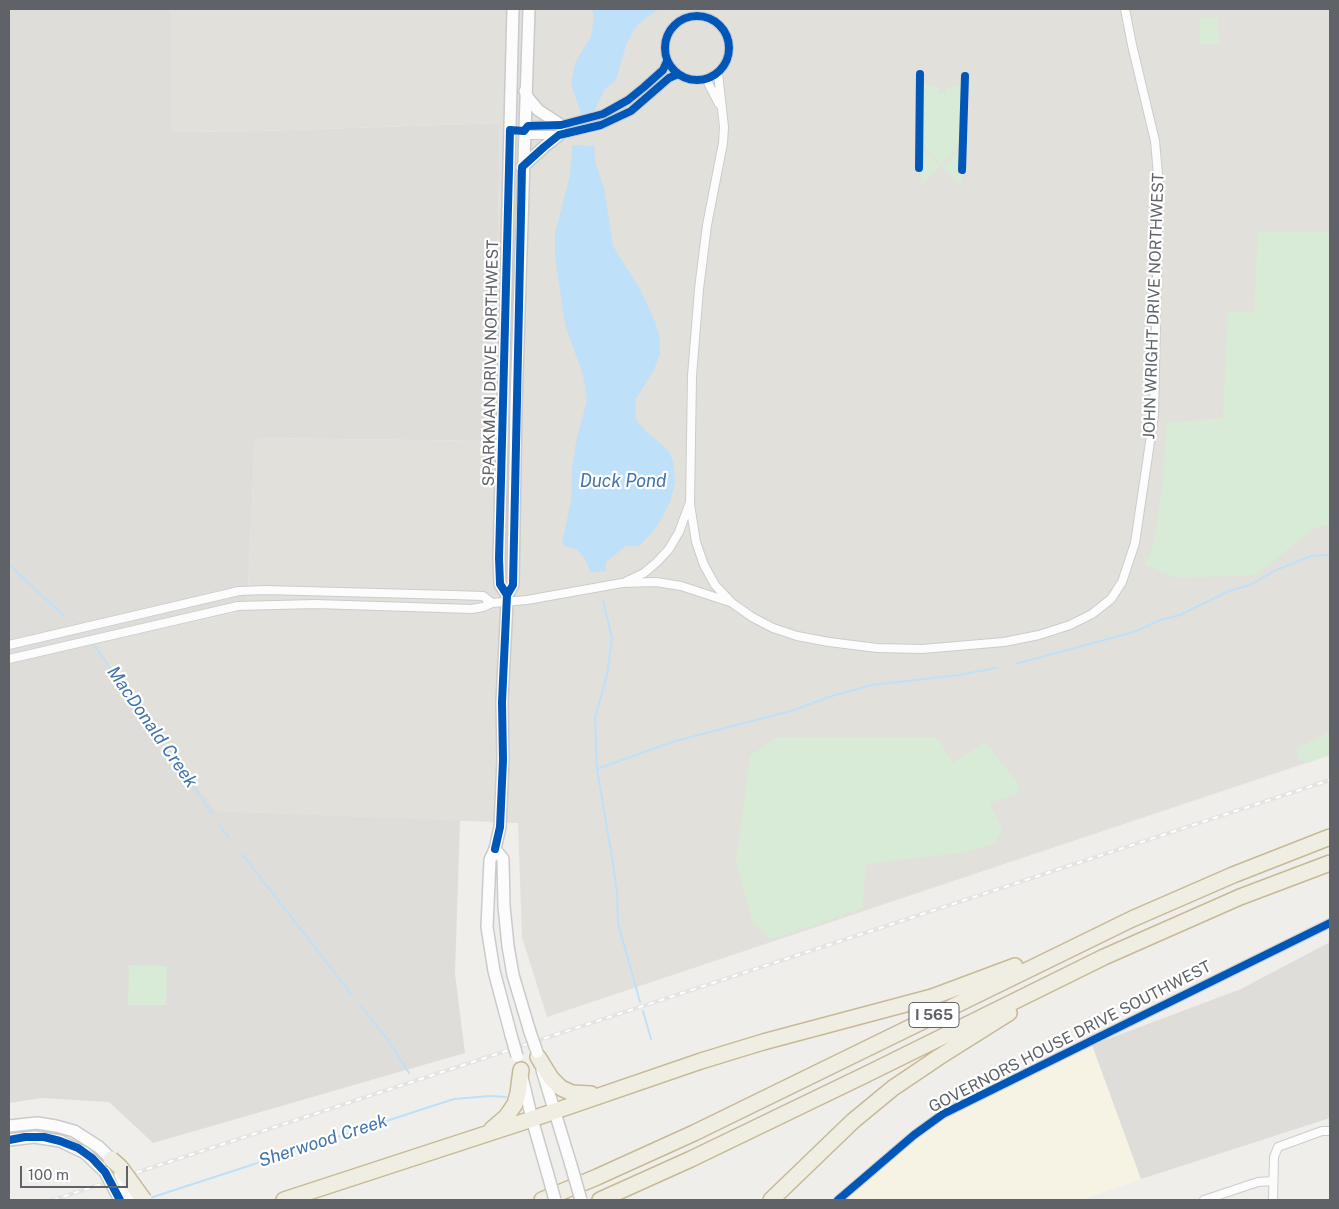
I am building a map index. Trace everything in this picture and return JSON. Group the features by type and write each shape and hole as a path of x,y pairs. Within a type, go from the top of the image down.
{"highway":[{"name":"I 565","path":"542,1200 694,1133 1082,942 1183,896 1330,837"},
{"name":"I 565","path":"600,1200 691,1159 1104,957 1240,896 1330,863"},
{"path":"284,1200 532,1119 612,1090 763,1042 932,997 1082,942"},
{"path":"771,1200 853,1121 893,1088 1057,981"},
{"path":"538,1054 551,1078 567,1091 588,1094 612,1090"},
{"path":"489,1132 506,1117 515,1104 518,1093 519,1063"},
{"path":"111,1167 120,1167 144,1200"}],"main road":[{"name":"SPARKMAN DRIVE NORTHWEST","path":"507,599 500,584 499,558 514,9"},
{"name":"SPARKMAN DRIVE NORTHWEST","path":"529,9 522,168 513,585 507,599 502,702 503,760 500,827 495,849 490,860 487,927 494,971 555,1200"},
{"path":"522,168 560,130 538,110 525,91"},
{"path":"495,849 503,859 504,906 513,974 581,1200"},
{"path":"9,1126 37,1123 64,1128 91,1141 111,1167 131,1200"},
{"path":"9,1140 34,1137 60,1141 111,1167 120,1200"}],"street":[{"path":"704,9 707,17"},
{"name":"JOHN WRIGHT DRIVE NORTHWEST","path":"732,603 752,617 774,628 797,636 877,648 922,649 1004,642 1039,635 1062,628 1092,614 1111,599 1122,582 1135,543 1149,456 1154,412 1160,185 1155,141 1125,9"},
{"path":"694,12 707,17 721,27 728,36 730,51 727,60 718,73 706,79 691,80 678,74 667,61 665,50 667,39 672,29 680,21 694,12"},
{"path":"560,130 603,114 628,100 663,70 667,61"},
{"path":"718,73 724,127 723,143 707,225 698,289 692,366 690,504 696,542 702,559 716,585 732,603"},
{"path":"510,130 524,130 528,126 560,130 601,125 630,111 669,78 678,74"},
{"path":"706,79 722,110"},
{"path":"622,583 644,573 658,562 669,549 679,532 690,504"},
{"path":"9,659 238,606 315,604 472,609 507,599 527,600 622,583 656,582 681,586 732,603"},
{"path":"9,645 239,591 264,590 483,596 492,602"},
{"name":"GOVERNORS HOUSE DRIVE SOUTHWEST","path":"838,1200 914,1135 943,1114 1330,923"},
{"path":"1273,1200 1275,1153 1278,1147 1322,1131 1330,1132"},
{"path":"1204,1200 1258,1182 1273,1181"}],"shaded area":[{"path":"9,9 171,9 171,132 500,123 494,441 255,438 247,610 93,644 217,811 460,820 455,974 465,1053 153,1143 109,1102 42,1098 9,1103"},
{"path":"171,9 1330,9 1330,755 547,1017 522,937 518,823 217,811 92,644 247,610 255,438 494,441 500,123 171,132"},
{"path":"1330,942 1330,1118 1141,1179 1092,1045 1241,989"},
{"path":"1092,1045 1141,1179 1082,1200 844,1200 943,1119"}],"green space":[{"path":"1200,18 1218,18 1219,44 1200,44"},
{"path":"923,83 939,88 939,94 946,94 946,88 962,84 961,146 941,165 922,145"},
{"path":"921,148 940,167 921,185"},
{"path":"961,149 961,185 943,167"},
{"path":"1258,232 1330,232 1330,524 1314,528 1256,575 1178,578 1145,565 1153,547 1163,483 1166,423 1223,418 1228,312 1254,312"},
{"path":"1330,731 1330,755 1307,763 1299,760 1297,749"},
{"path":"777,737 937,737 953,763 985,742 1017,782 1020,792 990,803 1002,830 995,843 968,852 866,864 862,908 770,939 753,923 736,862 750,756"},
{"path":"129,965 167,966 166,1005 128,1005"}],"water":[{"path":"592,9 658,9 638,24 632,33 626,45 616,80 605,89 594,111 581,114 571,84 575,63 591,36 594,18"},
{"name":"Duck Pond","path":"572,145 594,146 596,165 604,187 613,246 640,289 655,321 659,335 660,353 654,370 636,399 635,414 636,420 670,454 675,481 671,500 650,535 639,546 626,546 606,562 606,571 591,573 584,557 576,549 566,547 562,543 571,501 572,469 576,442 587,400 583,375 565,325 555,256 555,233 570,175"}],"waterway":[{"path":"1015,664 1134,632 1160,620 1180,615 1229,591 1250,585 1274,571 1311,556 1330,555"},
{"name":"MacDonald Creek","path":"9,565 65,617"},
{"path":"603,601 612,638 607,675 595,718 597,769 617,893 618,923 640,1002"},
{"name":"MacDonald Creek","path":"93,643 212,813"},
{"path":"597,769 672,742 794,710 832,696 872,685 959,675 996,668"},
{"path":"219,824 229,838"},
{"name":"MacDonald Creek","path":"242,854 352,995"},
{"name":"MacDonald Creek","path":"360,1005 388,1040 409,1073"},
{"path":"643,1011 651,1039"},
{"name":"Sherwood Creek","path":"150,1198 454,1099 490,1096 506,1097"}],"railway":[{"path":"53,1200 1330,780"}],"cycle path":[{"path":"697,16 709,18 720,25 727,36 729,48 727,60 720,71 709,78 697,80 685,78 674,71 667,60 665,48 667,36 674,25 685,18 697,16"},
{"path":"507,595 500,584 499,558 510,130 524,131 528,126 561,125 603,114 628,100 644,87 663,70 667,61"},
{"path":"495,849 500,827 503,760 502,702 507,595 513,585 522,167 559,135 601,125 631,111 669,78 678,74"},
{"path":"919,168 920,74"},
{"path":"962,170 965,76"},
{"path":"838,1200 914,1135 943,1114 1330,923"},
{"path":"9,1140 25,1137 44,1137 78,1148 92,1158 105,1172 120,1200"}]}
